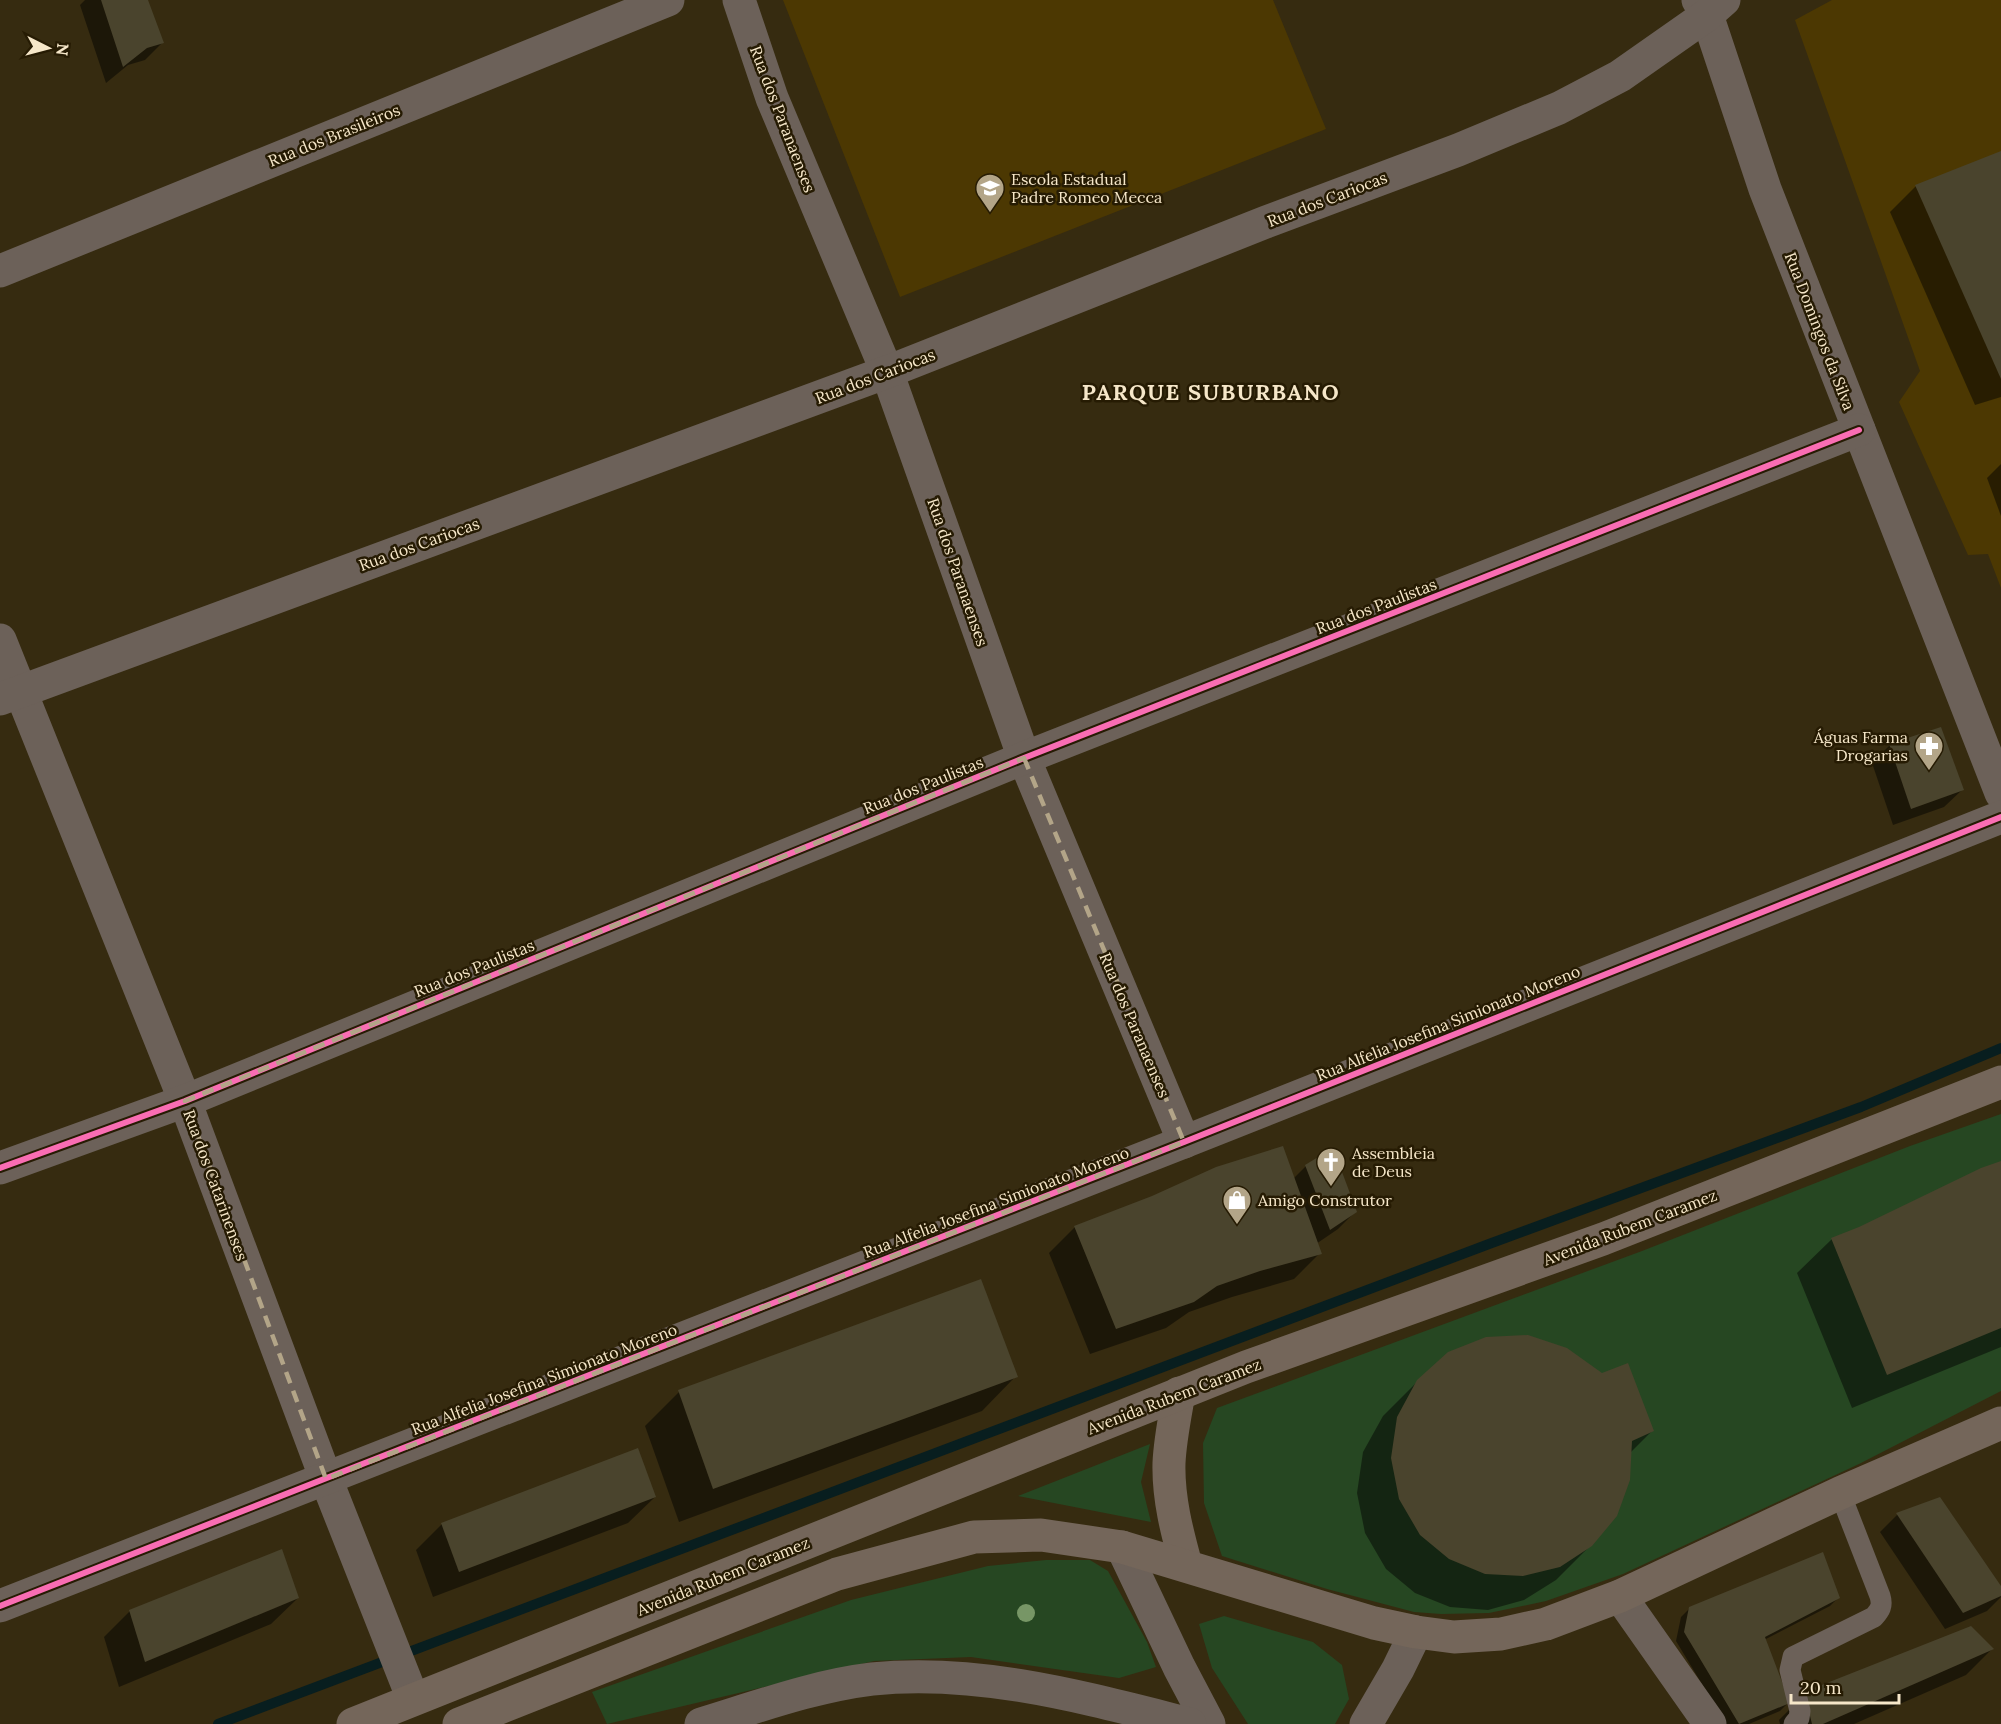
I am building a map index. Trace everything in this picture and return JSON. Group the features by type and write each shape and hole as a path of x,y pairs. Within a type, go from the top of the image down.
{"highway":[{"name":"Avenida Rubem Caramez","path":"353,1724 409,1688 1246,1367 1603,1239 2001,1082"},
{"path":"1179,1393 1172,1433 1169,1473 1172,1507 1186,1565"},
{"path":"459,1724 497,1717 837,1574 974,1537 1041,1535 1122,1546 1374,1623 1454,1637 1502,1634 1546,1624 1620,1596 1840,1493 1999,1428"}],"street":[{"name":"Rua dos Brasileiros","path":"0,271 668,0"},
{"name":"Rua dos Paranaenses","path":"739,0 771,98 887,372 1024,758 1184,1142"},
{"name":"Rua dos Cariocas","path":"10,695 887,372 1266,222 1458,150 1559,108 1620,76 1710,5"},
{"name":"Rua Domingos da Silva","path":"1710,5 1765,189 2001,793"},
{"name":"Rua dos Paulistas","path":"0,1168 185,1101 1024,758 1859,430"},
{"name":"Rua dos Catarinenses","path":"0,640 10,695 185,1101 326,1479 409,1688"},
{"name":"Rua Alfelia Josefina Simionato Moreno","path":"0,1606 1184,1142 2001,817"},
{"path":"1122,1546 1179,1667 1209,1724"},
{"path":"1620,1596 1710,1724"},
{"path":"1366,1724 1398,1669 1416,1632"},
{"path":"701,1724 801,1693 871,1680 934,1676 990,1680 1078,1696 1190,1724"}],"lane":[{"path":"1794,1724 1799,1718 1800,1711 1790,1670 1793,1658 1874,1617 1881,1609 1880,1596 1840,1493"}],"highlighted area":[{"path":"1024,758 1184,1142 326,1479 185,1101"}],"shaded area":[{"name":"Escola Estadual Padre Romeo Mecca","path":"783,0 1273,0 1326,129 900,297"},
{"path":"1832,0 2001,0 2001,588 1988,554 1968,555 1899,402 1920,371 1795,20"}],"green space":[{"path":"2001,1114 2001,1391 1859,1464 1623,1574 1546,1601 1489,1613 1414,1612 1327,1589 1222,1556 1204,1503 1203,1443 1217,1408 1642,1251 1910,1146"},
{"path":"1150,1444 1141,1482 1151,1522 1018,1496"},
{"path":"1046,1560 1090,1560 1108,1571 1147,1642 1156,1667 1119,1678 971,1657 874,1661 607,1724 592,1692 851,1600 988,1566"},
{"path":"1224,1616 1313,1642 1342,1665 1349,1699 1335,1724 1248,1724 1212,1668 1199,1624"}],"building":[{"path":"101,0 148,0 164,43 147,48 123,67"},
{"path":"2001,151 2001,379 1915,185"},
{"path":"1941,727 1964,790 1911,809 1889,744"},
{"name":"Amigo Construtor","path":"1283,1146 1322,1254 1260,1271 1217,1286 1194,1302 1116,1329 1074,1226 1152,1196 1216,1167"},
{"name":"Assembleia de Deus","path":"1333,1148 1357,1212 1330,1230 1305,1165"},
{"path":"2001,1161 2001,1328 1887,1375 1831,1238 1859,1227 1981,1168"},
{"path":"981,1279 1018,1377 713,1489 678,1390"},
{"path":"1528,1335 1567,1348 1602,1373 1628,1363 1654,1431 1632,1441 1630,1480 1617,1516 1592,1546 1560,1567 1523,1576 1485,1574 1449,1559 1420,1535 1399,1499 1391,1458 1397,1417 1417,1380 1448,1352 1486,1337"},
{"path":"638,1448 656,1497 459,1572 441,1523"},
{"path":"1940,1497 2001,1586 2001,1596 1963,1613 1896,1513"},
{"path":"282,1549 299,1598 145,1662 129,1610"},
{"path":"1823,1552 1840,1598 1765,1637 1790,1703 1739,1724 1684,1632 1689,1607"},
{"path":"1971,1626 1994,1649 1823,1724 1812,1724 1804,1692"}],"waterway":[{"path":"218,1724 1489,1244 1861,1107 2001,1048"}],"cycle path":[{"path":"0,1168 185,1101 1024,758 1859,430"},
{"path":"0,1606 1184,1142 2001,817"}],"place":[{"name":"Escola Estadual Padre Romeo Mecca","path":"990,214"},
{"name":"Águas Farma Drogarias","path":"1929,772"},
{"name":"Assembleia de Deus","path":"1331,1188"},
{"name":"Amigo Construtor","path":"1237,1226"}],"district":[{"name":"PARQUE SUBURBANO","path":"1211,392"}]}
